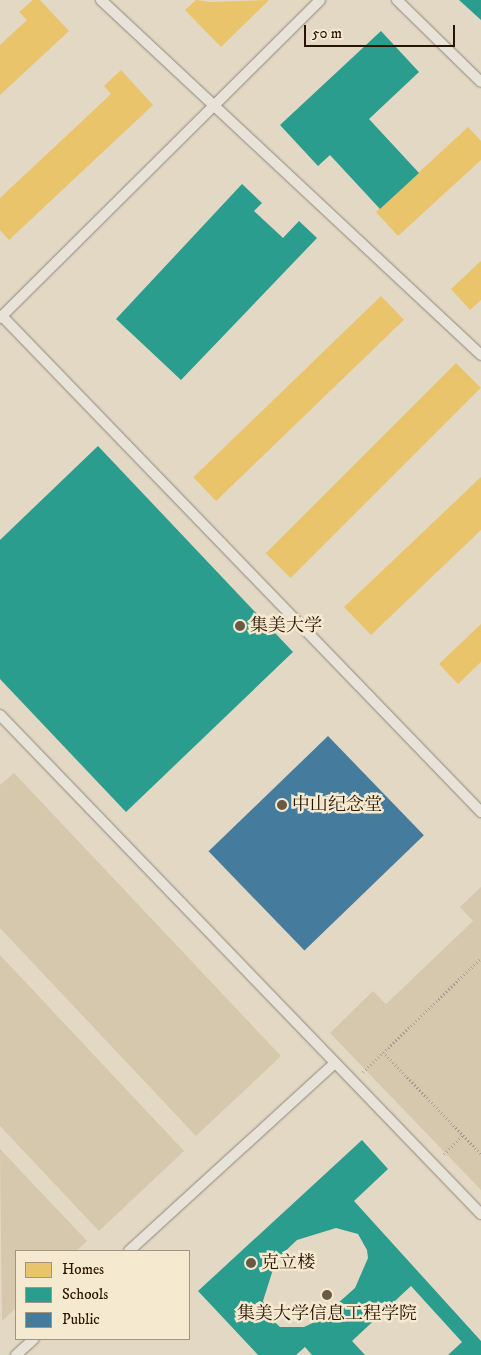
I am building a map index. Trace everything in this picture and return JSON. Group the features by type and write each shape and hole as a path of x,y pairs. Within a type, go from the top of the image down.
{"lane":[{"path":"101,0 481,355"},
{"path":"320,0 216,107 1,317 481,812"},
{"path":"397,0 481,82"},
{"path":"0,715 481,1214"},
{"path":"131,1250 335,1063"},
{"path":"16,1355 33,1340"}],"path":[{"path":"353,1082 481,958"},
{"path":"383,1052 481,1154"},
{"path":"433,1164 463,1135"}],"shaded area":[{"path":"14,773 281,1056 196,1136 0,928 0,785"},
{"path":"481,887 481,1190 330,1033 373,991 386,1004 473,921 460,907"},
{"path":"0,955 184,1151 99,1231 0,1126"},
{"path":"0,1149 87,1241 77,1250 15,1250 15,1309 2,1321"}],"building: Homes":[{"path":"33,0 40,0 69,31 0,95 0,45 27,20 19,12"},
{"path":"196,0 211,2 269,0 221,47 185,10"},
{"path":"121,70 153,105 9,240 0,230 0,198 111,94 104,86"},
{"path":"468,127 481,141 481,160 398,236 376,212"},
{"path":"481,261 481,300 470,310 451,289"},
{"path":"381,296 404,320 216,501 193,477"},
{"path":"456,363 481,388 291,578 266,553"},
{"path":"481,477 481,530 371,635 344,607"},
{"path":"481,624 481,662 458,684 439,664"}],"building: Schools":[{"path":"459,0 481,0 481,20"},
{"path":"381,31 419,72 369,119 419,173 380,209 330,155 318,166 280,125"},
{"path":"242,184 262,203 254,211 283,238 299,221 317,238 181,380 116,319"},
{"path":"98,446 293,652 126,812 0,679 0,540"},
{"name":"克立楼","path":"362,1140 388,1169 354,1201 481,1341 481,1355 448,1355 462,1342 411,1286 352,1341 365,1355 312,1355 305,1347 296,1355 258,1355 198,1291","holes":["336,1228 358,1234 367,1250 368,1258 355,1288 319,1320 304,1327 280,1327 268,1316 263,1301 276,1260 297,1240"]}],"building: Public":[{"path":"328,736 424,835 304,951 209,851"}],"place":[{"name":"集美大学","path":"240,626"},
{"name":"中山纪念堂","path":"282,805"},
{"name":"克立楼","path":"251,1263"},
{"name":"集美大学信息工程学院","path":"327,1295"}]}
